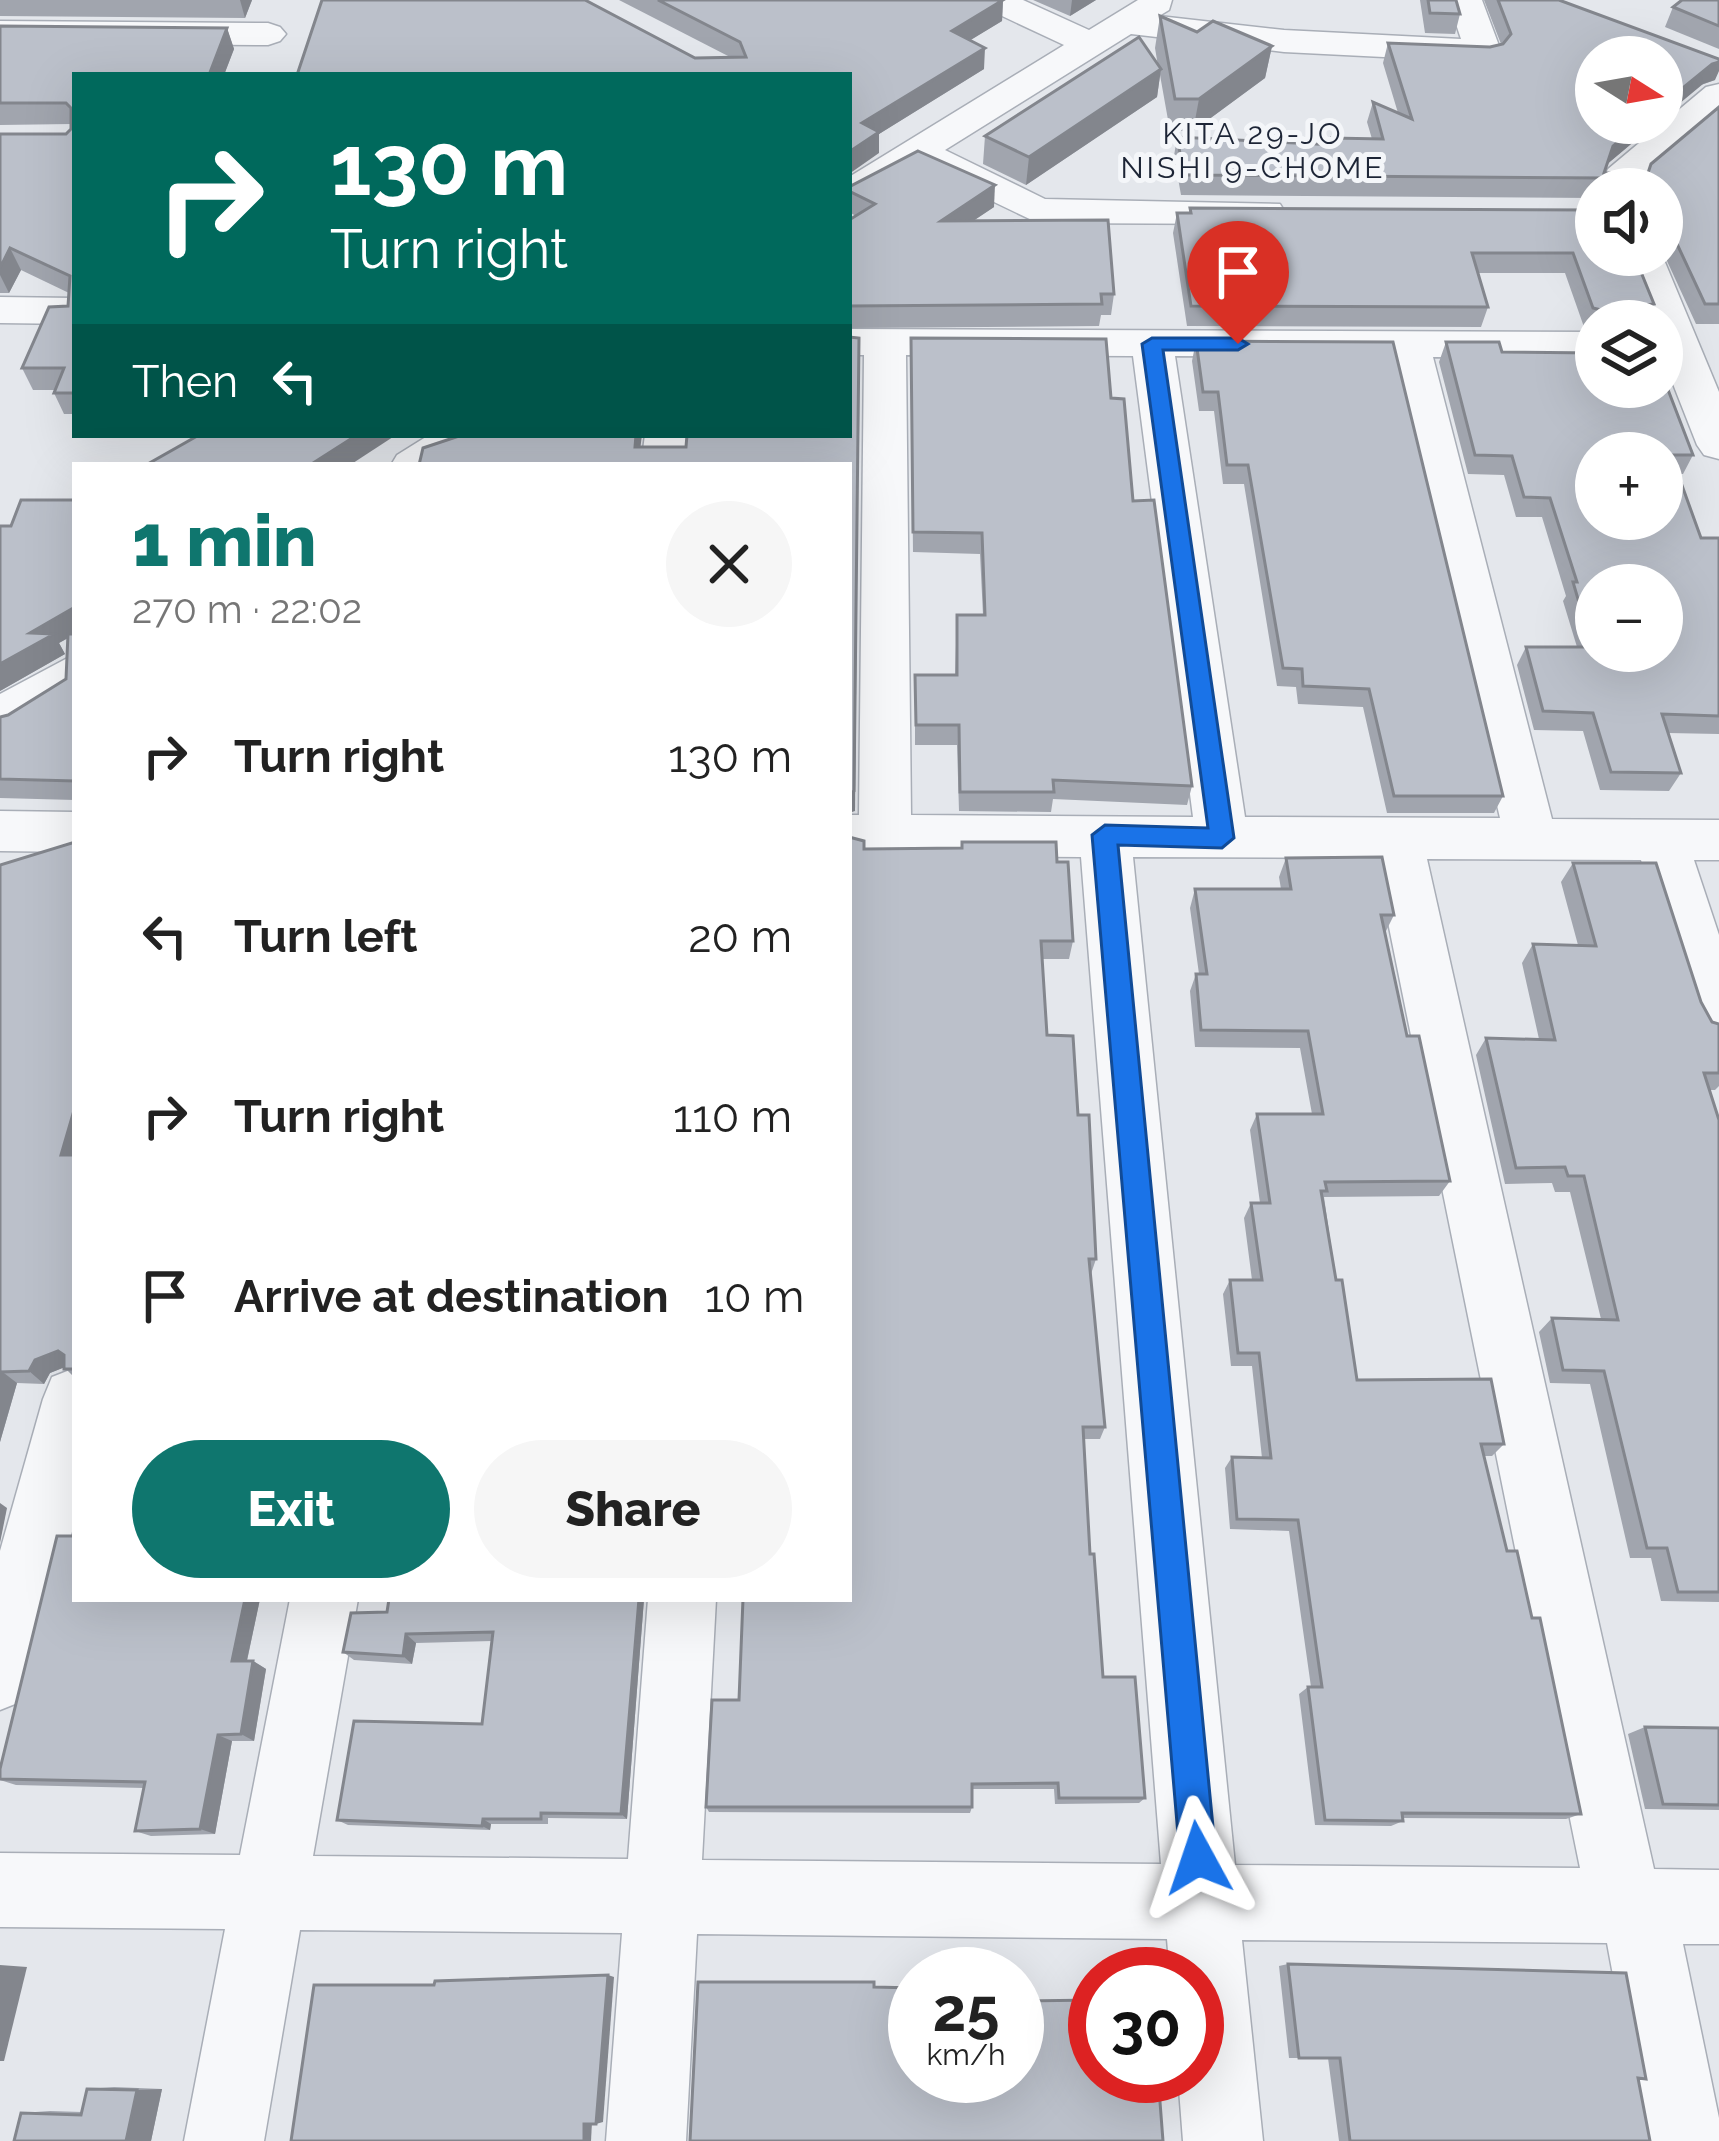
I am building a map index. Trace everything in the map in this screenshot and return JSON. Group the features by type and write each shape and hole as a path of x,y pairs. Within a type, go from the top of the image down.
{"street":[{"path":"253,72 280,0"},
{"path":"994,0 1091,44"},
{"path":"852,190 893,154 1162,0"},
{"path":"1125,23 1284,41 1483,51 1465,0"},
{"path":"0,70 10,32 268,34"},
{"path":"1633,168 1719,95"},
{"path":"893,154 1038,211 1294,212"},
{"path":"1652,276 1686,345 1719,446"},
{"path":"0,310 72,311"},
{"path":"1575,345 867,342 867,835 1719,840"},
{"path":"1152,344 1222,838"},
{"path":"1409,344 1531,839"},
{"path":"418,462 455,438"},
{"path":"0,718 72,674"},
{"path":"0,831 72,832"},
{"path":"1105,835 1223,2141"},
{"path":"1397,839 1684,2141"},
{"path":"1661,840 1719,1018"},
{"path":"0,1675 72,1410"},
{"path":"224,2141 323,1602"},
{"path":"646,2141 682,1602"},
{"path":"0,1891 1719,1907"}],"building":[{"path":"322,0 585,0 695,58 746,57 740,42 658,0 1003,0 952,31 985,48 862,123 879,132 852,150 852,72 298,72"},
{"path":"1428,0 1456,0 1460,14 1430,13"},
{"path":"1498,0 1559,0 1657,36 1575,36 1575,144 1615,144 1606,168 1575,168 1575,178 1184,175 1177,137 1334,145 1332,138 1383,139 1373,102 1412,119 1388,43 1490,47 1503,44 1511,34"},
{"path":"1682,0 1719,0 1719,26 1673,7"},
{"path":"1160,16 1197,32 1213,21 1272,46 1199,99 1175,99"},
{"path":"0,26 227,28 210,72 72,72 72,393 54,393 64,368 22,368 49,307 68,306 70,276 10,248 0,268 0,134 66,134 71,129 71,108 66,103 0,103"},
{"path":"1139,37 1161,69 1029,157 985,136"},
{"path":"1683,46 1719,59 1683,88"},
{"path":"1719,107 1719,304 1705,304 1683,257 1683,168 1650,168 1675,144 1683,144 1683,137"},
{"path":"918,151 995,185 941,221 1108,220 1114,294 1101,294 1102,304 852,306 852,218 875,204 852,192 852,185"},
{"path":"1190,208 1575,210 1575,258 1573,253 1472,253 1488,307 1191,306 1177,213 1191,213"},
{"path":"1581,276 1643,276 1652,300 1590,300"},
{"path":"852,337 859,338 852,792 852,462 420,462 423,448 453,438 636,438 635,447 686,447 687,438 852,438"},
{"path":"911,338 1106,339 1111,398 1124,399 1133,501 1154,500 1192,786 1053,780 1054,792 960,792 959,725 916,725 915,675 957,675 957,615 985,615 982,533 913,532"},
{"path":"1196,341 1393,342 1503,796 1394,796 1369,689 1303,686 1302,669 1283,668 1248,465 1227,465 1218,392 1203,392"},
{"path":"1446,342 1499,342 1502,352 1575,353 1575,408 1675,408 1693,455 1683,455 1683,432 1575,432 1575,540 1683,540 1683,488 1701,538 1719,538 1719,716 1662,714 1681,773 1611,772 1593,713 1543,711 1526,647 1575,647 1575,672 1683,672 1683,564 1575,564 1575,576 1550,498 1524,497 1512,456 1475,455"},
{"path":"194,438 352,438 315,462 151,462"},
{"path":"21,500 72,500 72,609 30,633 54,634 0,664 0,526 11,526"},
{"path":"68,634 72,634 72,781 0,779 0,717 66,679"},
{"path":"852,838 864,841 864,849 1056,842 1057,862 1068,862 1073,941 1041,941 1047,1035 1073,1036 1078,1115 1089,1115 1096,1259 1089,1259 1105,1427 1083,1427 1090,1554 1094,1554 1103,1677 1135,1677 1145,1798 1059,1798 1058,1783 972,1784 972,1807 706,1807 712,1700 739,1700 743,1602 852,1602"},
{"path":"72,843 72,1117 61,1155 72,1155 72,1369 64,1369 64,1355 58,1351 35,1360 29,1371 0,1372 0,865"},
{"path":"1382,857 1394,915 1381,915 1407,1036 1419,1036 1450,1181 1325,1182 1327,1191 1321,1191 1336,1280 1342,1280 1357,1380 1491,1379 1504,1444 1481,1444 1507,1551 1517,1551 1532,1618 1540,1618 1581,1814 1402,1813 1403,1821 1325,1820 1308,1687 1322,1687 1298,1520 1237,1519 1232,1457 1271,1458 1259,1353 1238,1353 1230,1280 1262,1280 1251,1203 1270,1203 1257,1114 1323,1114 1308,1031 1201,1030 1196,974 1207,974 1195,889 1291,889 1286,858"},
{"path":"1573,863 1656,863 1701,1002 1712,1022 1719,1024 1719,1073 1704,1073 1719,1120 1719,1592 1678,1592 1667,1548 1647,1548 1604,1371 1563,1370 1552,1318 1618,1320 1584,1176 1568,1176 1565,1167 1516,1168 1486,1038 1555,1040 1533,944 1596,946"},
{"path":"57,1536 72,1536 72,1602 244,1602 232,1661 253,1661 241,1734 218,1735 200,1829 135,1831 145,1782 0,1779"},
{"path":"389,1602 639,1602 621,1814 541,1813 541,1819 483,1819 482,1826 337,1820 354,1721 482,1724 493,1632 406,1634 403,1656 343,1652 351,1613 387,1612"},
{"path":"1645,1727 1719,1728 1719,1805 1663,1804"},
{"path":"1288,1964 1626,1973 1646,2079 1638,2078 1650,2141 1350,2141 1340,2058 1299,2058"},
{"path":"608,1975 596,2124 584,2124 584,2141 291,2141 314,1985 434,1985 435,1981"},
{"path":"698,1982 874,1982 874,1987 888,1987 888,2103 1044,2103 1044,2001 1068,2000 1068,2103 1160,2103 1163,2141 690,2141"},
{"path":"87,2089 137,2090 126,2141 14,2141 21,2113 81,2115"}],"district":[{"name":"KITA 29-JO NISHI 9-CHOME","path":"1253,150"}],"route":[{"path":"1198,1858 1105,835 1222,838 1152,344 1238,344"}]}
